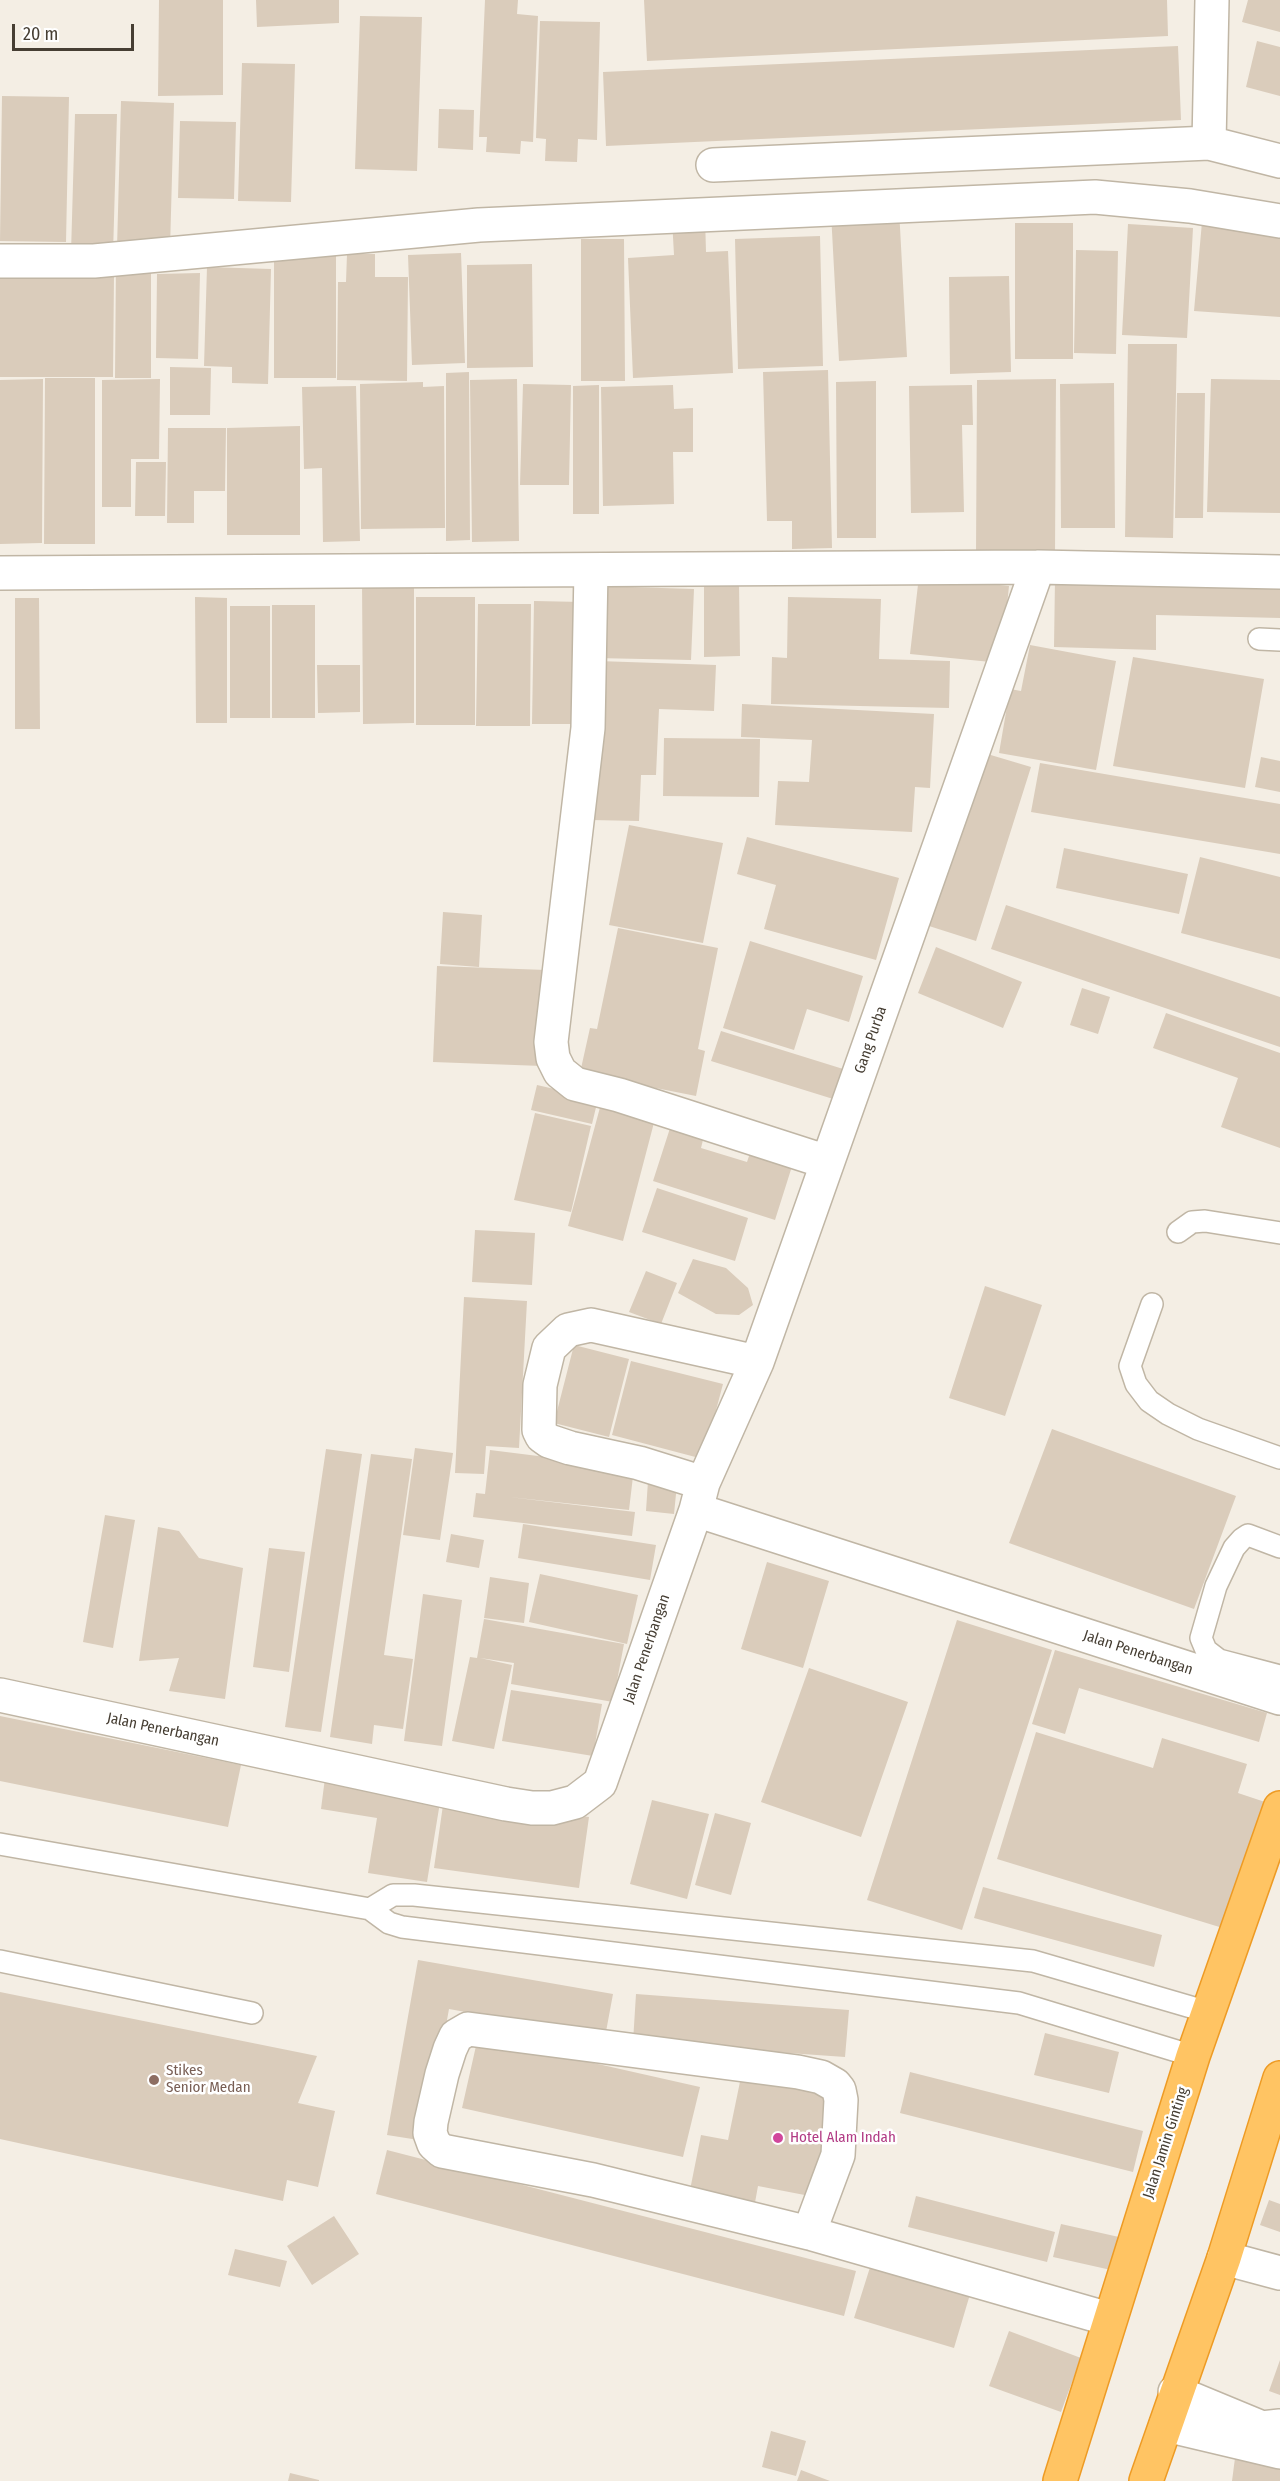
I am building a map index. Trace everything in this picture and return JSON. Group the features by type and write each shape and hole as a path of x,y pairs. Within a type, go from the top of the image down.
{"highway":[{"name":"Jalan Jamin Ginting","path":"1060,2481 1193,2056 1280,1808"},
{"path":"1146,2481 1175,2392 1272,2125 1280,2078"}],"street":[{"path":"1209,143 1212,0"},
{"path":"713,165 1209,143 1280,161"},
{"path":"0,261 94,261 478,225 1095,197 1190,206 1280,221"},
{"path":"0,573 1038,567 1280,573"},
{"name":"Gang Purba","path":"699,1497 757,1362 1038,567"},
{"path":"591,570 588,728 551,1042 553,1058 561,1072 574,1084 619,1095 827,1162"},
{"path":"699,1497 639,1463 570,1448 549,1441 542,1436 538,1430 540,1385 549,1348 568,1330 591,1324 757,1362"},
{"name":"Jalan Penerbangan","path":"0,1695 506,1804 552,1808 575,1803 600,1783 699,1497 1280,1698"},
{"path":"809,2233 838,2155 841,2110 839,2090 835,2085 821,2078 798,2072 468,2029 456,2036 442,2074 431,2122 430,2133 434,2144 442,2151 593,2180 809,2233 1109,2319"},
{"path":"1224,2258 1280,2272"},
{"path":"1175,2392 1262,2428 1280,2426"},
{"path":"1166,2425 1280,2452"}],"lane":[{"path":"1259,639 1280,640"},
{"path":"1178,1232 1192,1222 1205,1221 1280,1233"},
{"path":"1152,1304 1130,1366 1136,1384 1149,1401 1198,1430 1280,1458"},
{"path":"1280,1547 1248,1535 1234,1548 1216,1586 1201,1638 1206,1650 1219,1660 1280,1676"},
{"path":"0,1844 370,1909 389,1923 402,1927 1019,2003 1193,2056"},
{"path":"370,1909 393,1894 414,1895 1033,1961 1208,2012"},
{"path":"0,1961 252,2013"}],"building":[{"path":"159,0 223,0 223,95 158,96"},
{"path":"256,0 339,0 339,23 257,27"},
{"path":"485,0 518,0 517,14 538,16 533,142 521,141 520,154 486,152 487,137 479,137"},
{"path":"644,0 1167,0 1168,36 647,61"},
{"path":"1248,0 1280,0 1280,32 1242,22"},
{"path":"360,16 422,17 417,171 355,169"},
{"path":"540,21 600,22 597,140 578,139 577,162 545,161 546,139 536,138"},
{"path":"1257,41 1280,47 1280,96 1246,87"},
{"path":"1178,46 1181,120 606,146 603,72"},
{"path":"242,63 295,64 291,202 238,201"},
{"path":"2,96 69,97 66,242 0,241"},
{"path":"121,101 174,103 170,249 117,248"},
{"path":"439,109 474,110 473,150 438,148"},
{"path":"75,114 117,114 113,254 71,253"},
{"path":"180,121 236,122 234,199 178,198"},
{"path":"899,209 907,357 839,361 831,213"},
{"path":"705,217 706,252 728,251 733,373 633,378 628,258 674,255 672,219"},
{"path":"1202,222 1280,228 1280,317 1194,311"},
{"path":"1015,223 1073,223 1073,359 1015,359"},
{"path":"1128,224 1193,228 1187,338 1122,335"},
{"path":"820,236 823,366 738,369 735,239"},
{"path":"581,239 624,239 625,381 581,381"},
{"path":"336,249 336,378 274,378 274,250"},
{"path":"1076,250 1118,251 1116,354 1074,353"},
{"path":"461,253 465,363 412,365 408,255"},
{"path":"347,254 375,254 375,277 408,277 407,381 337,380 338,282 346,282"},
{"path":"116,260 151,260 151,378 115,378"},
{"path":"532,264 533,367 467,368 467,265"},
{"path":"207,267 271,269 268,384 232,383 232,367 204,366"},
{"path":"200,273 198,359 156,358 157,274"},
{"path":"114,275 113,377 0,377 0,276"},
{"path":"1009,276 1011,372 950,374 949,277"},
{"path":"1128,344 1177,344 1173,538 1125,537"},
{"path":"170,367 211,368 210,415 170,415"},
{"path":"828,370 832,548 792,549 792,521 767,521 763,372"},
{"path":"469,372 470,540 446,541 446,373"},
{"path":"45,378 95,378 95,544 44,544"},
{"path":"43,379 42,543 0,544 0,380"},
{"path":"160,379 159,459 131,459 131,507 102,507 102,380"},
{"path":"517,379 519,541 472,542 470,380"},
{"path":"1056,379 1055,553 976,553 977,380"},
{"path":"1211,379 1280,380 1280,513 1207,512"},
{"path":"876,381 876,538 837,538 836,382"},
{"path":"423,382 423,387 444,386 445,528 361,529 360,384"},
{"path":"1114,383 1115,528 1061,528 1060,384"},
{"path":"523,384 571,385 569,485 520,485"},
{"path":"599,385 599,514 573,514 573,386"},
{"path":"673,385 674,409 693,408 693,452 673,452 674,504 603,506 601,387"},
{"path":"972,385 973,425 962,425 964,512 911,513 909,386"},
{"path":"356,386 360,541 323,542 322,468 304,469 302,387"},
{"path":"1177,393 1205,393 1203,518 1175,518"},
{"path":"300,426 300,535 227,535 227,428"},
{"path":"168,428 226,428 225,491 194,491 194,523 167,523"},
{"path":"136,462 166,462 165,516 135,516"},
{"path":"919,576 1009,586 1001,663 910,654"},
{"path":"1055,579 1280,583 1280,618 1156,615 1156,650 1054,647"},
{"path":"414,580 414,723 363,724 362,581"},
{"path":"704,583 739,583 740,656 704,657"},
{"path":"597,586 694,589 691,660 595,658"},
{"path":"195,597 227,598 227,723 196,723"},
{"path":"416,597 475,597 475,725 416,725"},
{"path":"788,597 881,599 879,659 950,661 949,708 771,704 772,657 787,658"},
{"path":"15,598 39,598 40,729 15,729"},
{"path":"534,601 583,602 582,724 532,724"},
{"path":"478,604 531,604 530,726 476,726"},
{"path":"272,605 315,605 315,718 272,718"},
{"path":"230,606 270,606 270,718 230,718"},
{"path":"1030,645 1116,661 1096,770 999,753 1010,689 1021,691"},
{"path":"1133,657 1264,679 1245,788 1113,766"},
{"path":"598,661 716,665 714,711 659,709 656,775 641,775 639,821 591,820"},
{"path":"317,665 360,665 360,712 318,713"},
{"path":"742,704 934,714 930,788 915,787 912,832 775,825 778,781 809,782 812,740 741,737"},
{"path":"664,738 760,739 759,797 663,796"},
{"path":"984,753 1031,767 976,941 929,926"},
{"path":"1261,757 1280,761 1280,792 1255,787"},
{"path":"1040,763 1280,804 1280,854 1031,812"},
{"path":"629,825 723,843 703,943 609,925"},
{"path":"747,837 899,878 876,960 764,929 776,885 737,874"},
{"path":"1064,848 1188,874 1179,914 1056,888"},
{"path":"1200,857 1280,877 1280,959 1181,933"},
{"path":"1006,905 1280,997 1280,1047 991,949"},
{"path":"443,912 482,915 479,967 440,964"},
{"path":"618,928 718,948 698,1049 705,1051 696,1096 580,1073 590,1028 597,1029"},
{"path":"750,941 863,976 849,1022 807,1009 794,1050 723,1028"},
{"path":"936,947 1022,982 1003,1028 918,993"},
{"path":"437,966 546,970 542,1066 433,1062"},
{"path":"1082,988 1110,997 1098,1034 1070,1025"},
{"path":"1166,1013 1280,1053 1280,1148 1221,1127 1238,1078 1153,1048"},
{"path":"721,1031 856,1073 846,1103 711,1061"},
{"path":"537,1085 598,1099 592,1124 531,1110"},
{"path":"602,1100 656,1115 623,1241 568,1226"},
{"path":"535,1113 591,1126 571,1212 514,1200"},
{"path":"672,1122 705,1132 701,1148 747,1162 752,1147 794,1160 775,1220 653,1181"},
{"path":"657,1188 748,1218 735,1261 642,1232"},
{"path":"475,1230 535,1233 532,1285 472,1282"},
{"path":"693,1259 726,1268 748,1288 753,1305 739,1315 716,1314 678,1293"},
{"path":"646,1271 677,1283 661,1324 629,1312"},
{"path":"985,1286 1042,1305 1005,1416 949,1398"},
{"path":"464,1297 527,1301 519,1448 486,1446 484,1474 455,1473"},
{"path":"574,1345 629,1359 609,1437 554,1423"},
{"path":"631,1361 723,1384 703,1459 612,1435"},
{"path":"1052,1429 1236,1496 1194,1609 1009,1543"},
{"path":"415,1448 453,1453 440,1540 403,1535"},
{"path":"326,1449 362,1454 321,1732 285,1727"},
{"path":"490,1450 634,1468 629,1510 509,1497 635,1512 632,1536 473,1517 476,1493 485,1494"},
{"path":"371,1454 412,1459 384,1655 413,1659 403,1729 374,1725 372,1744 330,1737"},
{"path":"648,1481 677,1484 674,1514 646,1511"},
{"path":"105,1515 135,1520 113,1648 83,1642"},
{"path":"523,1524 656,1545 650,1580 518,1558"},
{"path":"158,1527 179,1531 199,1558 243,1568 225,1699 169,1691 179,1658 139,1661"},
{"path":"451,1534 484,1540 479,1568 446,1562"},
{"path":"269,1548 305,1552 289,1672 253,1667"},
{"path":"767,1562 829,1581 803,1668 741,1649"},
{"path":"540,1574 638,1595 627,1644 529,1622"},
{"path":"490,1577 529,1583 524,1623 484,1618"},
{"path":"423,1594 462,1600 442,1746 404,1741"},
{"path":"484,1619 624,1644 613,1702 511,1684 514,1663 480,1658 512,1665 494,1749 452,1741 470,1657 477,1658"},
{"path":"957,1620 1052,1650 962,1930 867,1900"},
{"path":"1055,1650 1267,1713 1259,1742 1079,1688 1065,1734 1032,1724"},
{"path":"809,1668 908,1702 861,1837 761,1802"},
{"path":"511,1690 602,1704 593,1756 502,1741"},
{"path":"0,1716 241,1765 228,1827 0,1781"},
{"path":"1036,1732 1153,1768 1162,1738 1247,1764 1238,1793 1265,1802 1226,1929 997,1859"},
{"path":"325,1778 441,1796 427,1882 368,1873 377,1818 321,1809"},
{"path":"444,1798 589,1817 579,1888 434,1868"},
{"path":"652,1800 709,1814 687,1899 630,1884"},
{"path":"715,1813 751,1823 731,1895 695,1885"},
{"path":"983,1887 1162,1935 1154,1967 974,1918"},
{"path":"418,1960 613,1994 605,2037 449,2009 425,2141 387,2135"},
{"name":"Stikes Senior Medan","path":"0,1992 317,2056 298,2103 335,2111 318,2187 287,2180 283,2201 0,2139"},
{"path":"636,1994 849,2010 845,2057 633,2042"},
{"path":"1045,2033 1119,2052 1109,2093 1034,2075"},
{"path":"478,2037 700,2087 683,2157 462,2108"},
{"name":"Hotel Alam Indah","path":"742,2072 837,2090 815,2197 758,2186 754,2208 689,2195 701,2135 728,2140"},
{"path":"910,2072 1143,2131 1133,2172 900,2113"},
{"path":"387,2150 856,2271 844,2316 376,2194"},
{"path":"916,2196 1055,2232 1047,2262 908,2227"},
{"path":"1269,2200 1280,2204 1280,2232 1260,2225"},
{"path":"334,2216 359,2254 312,2285 287,2246"},
{"path":"1061,2224 1119,2237 1111,2270 1053,2257"},
{"path":"235,2249 287,2261 280,2287 228,2275"},
{"path":"872,2261 971,2291 954,2348 854,2318"},
{"path":"1009,2331 1081,2358 1061,2412 989,2386"},
{"path":"1280,2360 1280,2395 1269,2391"},
{"path":"771,2431 806,2441 796,2476 762,2467"},
{"path":"1235,2458 1280,2464 1280,2481 1232,2481"},
{"path":"801,2470 830,2481 797,2481"},
{"path":"290,2473 319,2480 319,2481 288,2481"}],"place":[{"name":"Stikes Senior Medan","path":"154,2080"},
{"name":"Hotel Alam Indah","path":"778,2138"}]}
